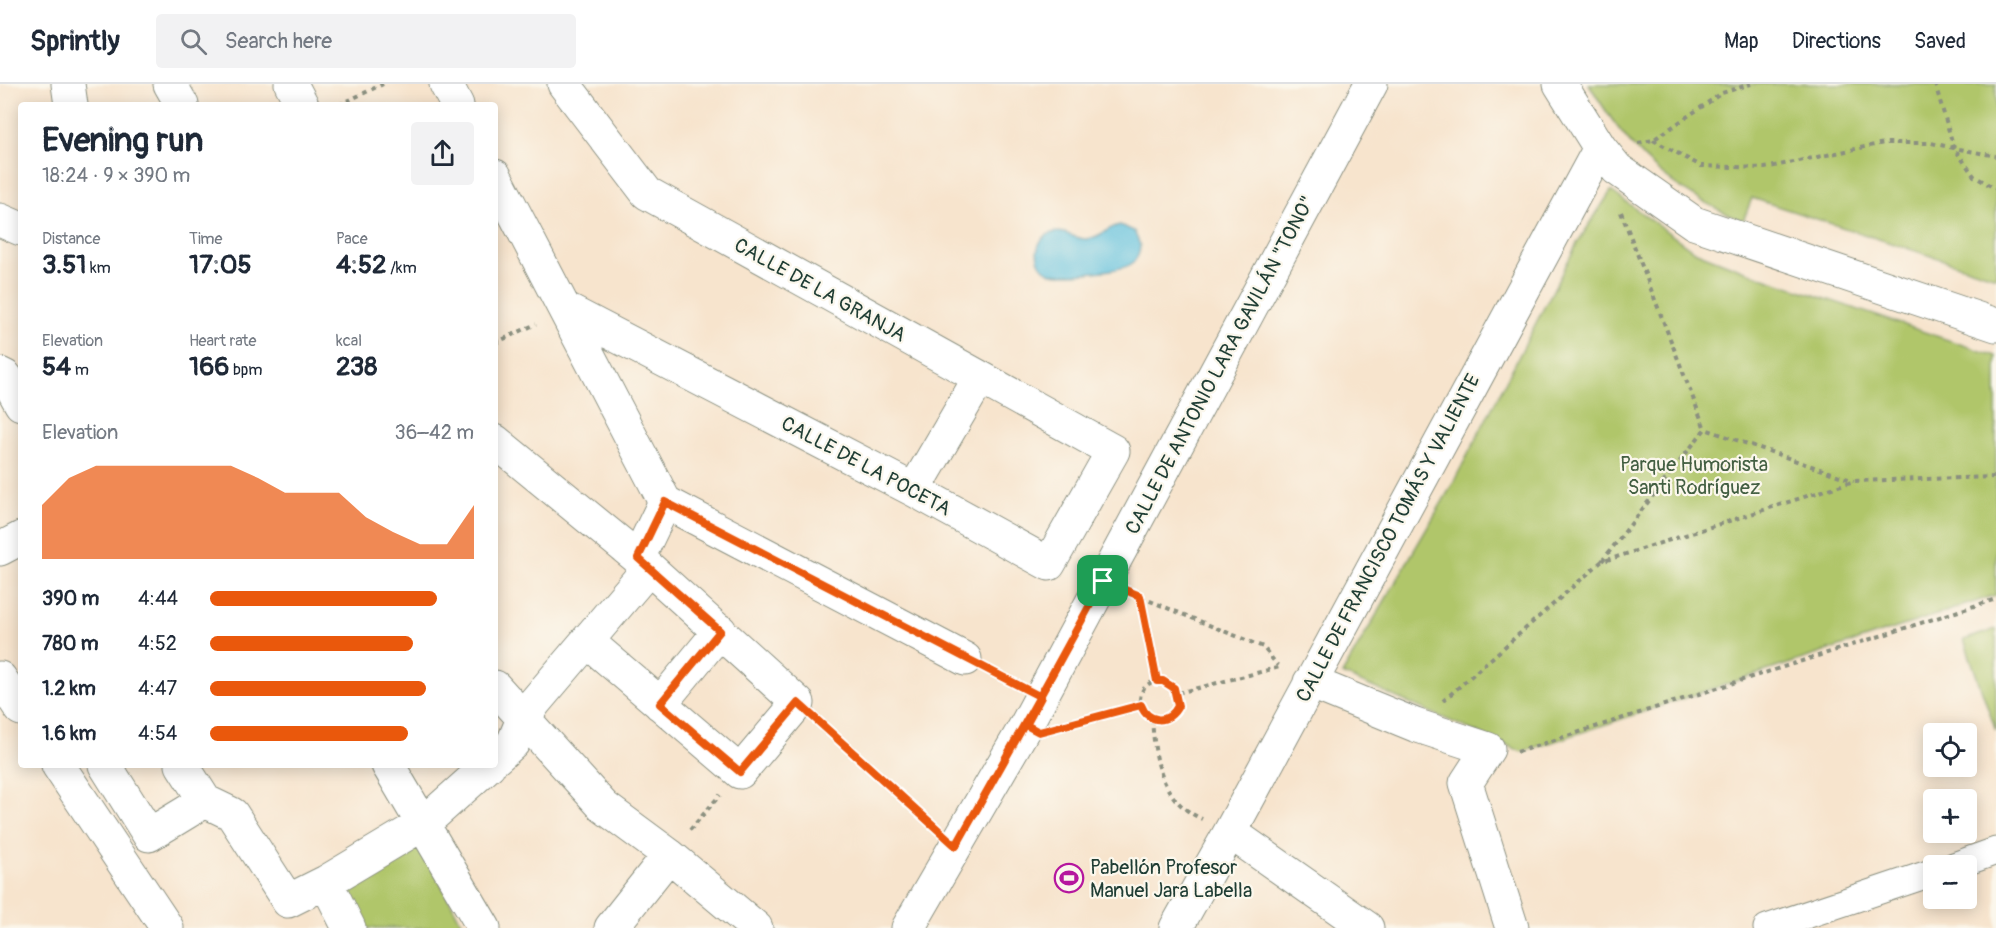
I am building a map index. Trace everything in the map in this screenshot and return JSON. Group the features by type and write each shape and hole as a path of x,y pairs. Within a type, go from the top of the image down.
{"street":[{"path":"68,84 71,102"},
{"path":"170,84 180,102"},
{"path":"291,84 300,102"},
{"path":"446,84 455,102"},
{"name":"CALLE DE LA GRANJA","path":"564,84 647,193 979,379 1113,451"},
{"name":"CALLE DE ANTONIO LARA GAVILÁN \"TONO\"","path":"908,928 1033,711 1371,84"},
{"path":"1560,84 1600,148 1617,169 1694,223 1996,325"},
{"name":"CALLE DE FRANCISCO TOMÁS Y VALIENTE","path":"1176,928 1600,148"},
{"path":"498,182 567,310 665,502 965,658"},
{"path":"0,220 18,228"},
{"name":"CALLE DE LA POCETA","path":"567,310 914,490 1049,564 1113,451"},
{"path":"0,374 6,377 18,399"},
{"path":"914,490 979,379"},
{"path":"498,443 643,563 798,703 740,772 588,642"},
{"path":"498,756 513,743 523,718 588,642 643,563 665,502"},
{"path":"0,549 18,540"},
{"path":"660,704 720,631"},
{"path":"1310,682 1415,725 1488,749 1466,783 1512,928"},
{"path":"498,690 604,807 669,855 756,928"},
{"path":"60,768 166,928"},
{"path":"107,768 148,835 205,801"},
{"path":"185,768 205,801 232,814 288,901 326,882 423,824 486,768"},
{"path":"390,768 484,928"},
{"path":"1230,832 1367,928"},
{"path":"1977,858 1996,851"},
{"path":"611,928 669,855"},
{"path":"1767,928 1923,876"},
{"path":"326,882 349,928"}],"path":[{"path":"345,102 383,84"},
{"path":"1751,84 1722,93 1653,141 1701,166 1765,168 1884,144 1931,143 1996,156"},
{"path":"1935,84 1954,148 1974,176 1996,189"},
{"path":"1620,210 1705,429 1854,481"},
{"path":"498,342 567,310"},
{"path":"1415,725 1601,562 1705,429"},
{"path":"1601,562 1854,481 1996,477"},
{"path":"1103,581 1263,647 1278,666 1310,682"},
{"path":"1140,596 1157,681"},
{"path":"1488,749 1522,752 1996,599"},
{"path":"965,658 1033,711 1039,732 1141,705"},
{"path":"1178,693 1278,666"},
{"path":"1157,681 1169,684 1178,693 1178,706 1175,712 1165,719 1152,719 1141,705 1142,692 1157,681"},
{"path":"798,703 956,846"},
{"path":"1152,719 1155,759 1167,789 1189,813 1230,832"},
{"path":"669,855 740,772"}],"green space":[{"path":"1589,84 1996,84 1996,277 1752,198 1743,221 1716,209 1672,182 1653,167 1620,131"},
{"name":"Parque Humorista Santi Rodríguez","path":"1611,191 1694,251 1755,275 1996,356 1996,595 1522,752 1342,674 1451,487 1578,242"},
{"path":"1996,629 1996,731 1964,640"},
{"path":"406,846 423,849 464,928 357,928 336,888"}],"water":[{"path":"1120,225 1134,231 1140,245 1138,256 1125,267 1065,274 1049,272 1040,263 1037,251 1039,245 1046,236 1052,233 1061,232 1087,239"}],"place":[{"name":"Pabellón Profesor Manuel Jara Labella","path":"1069,878"}],"route":[{"path":"1103,581 1041,697 1026,725 956,846 798,703 740,772 660,704 720,631 638,558 665,502 1041,697 1026,725 1039,732 1141,705 1152,719 1165,719 1171,716 1178,706 1178,693 1174,688 1163,681 1157,681 1140,596 1103,581"}]}
